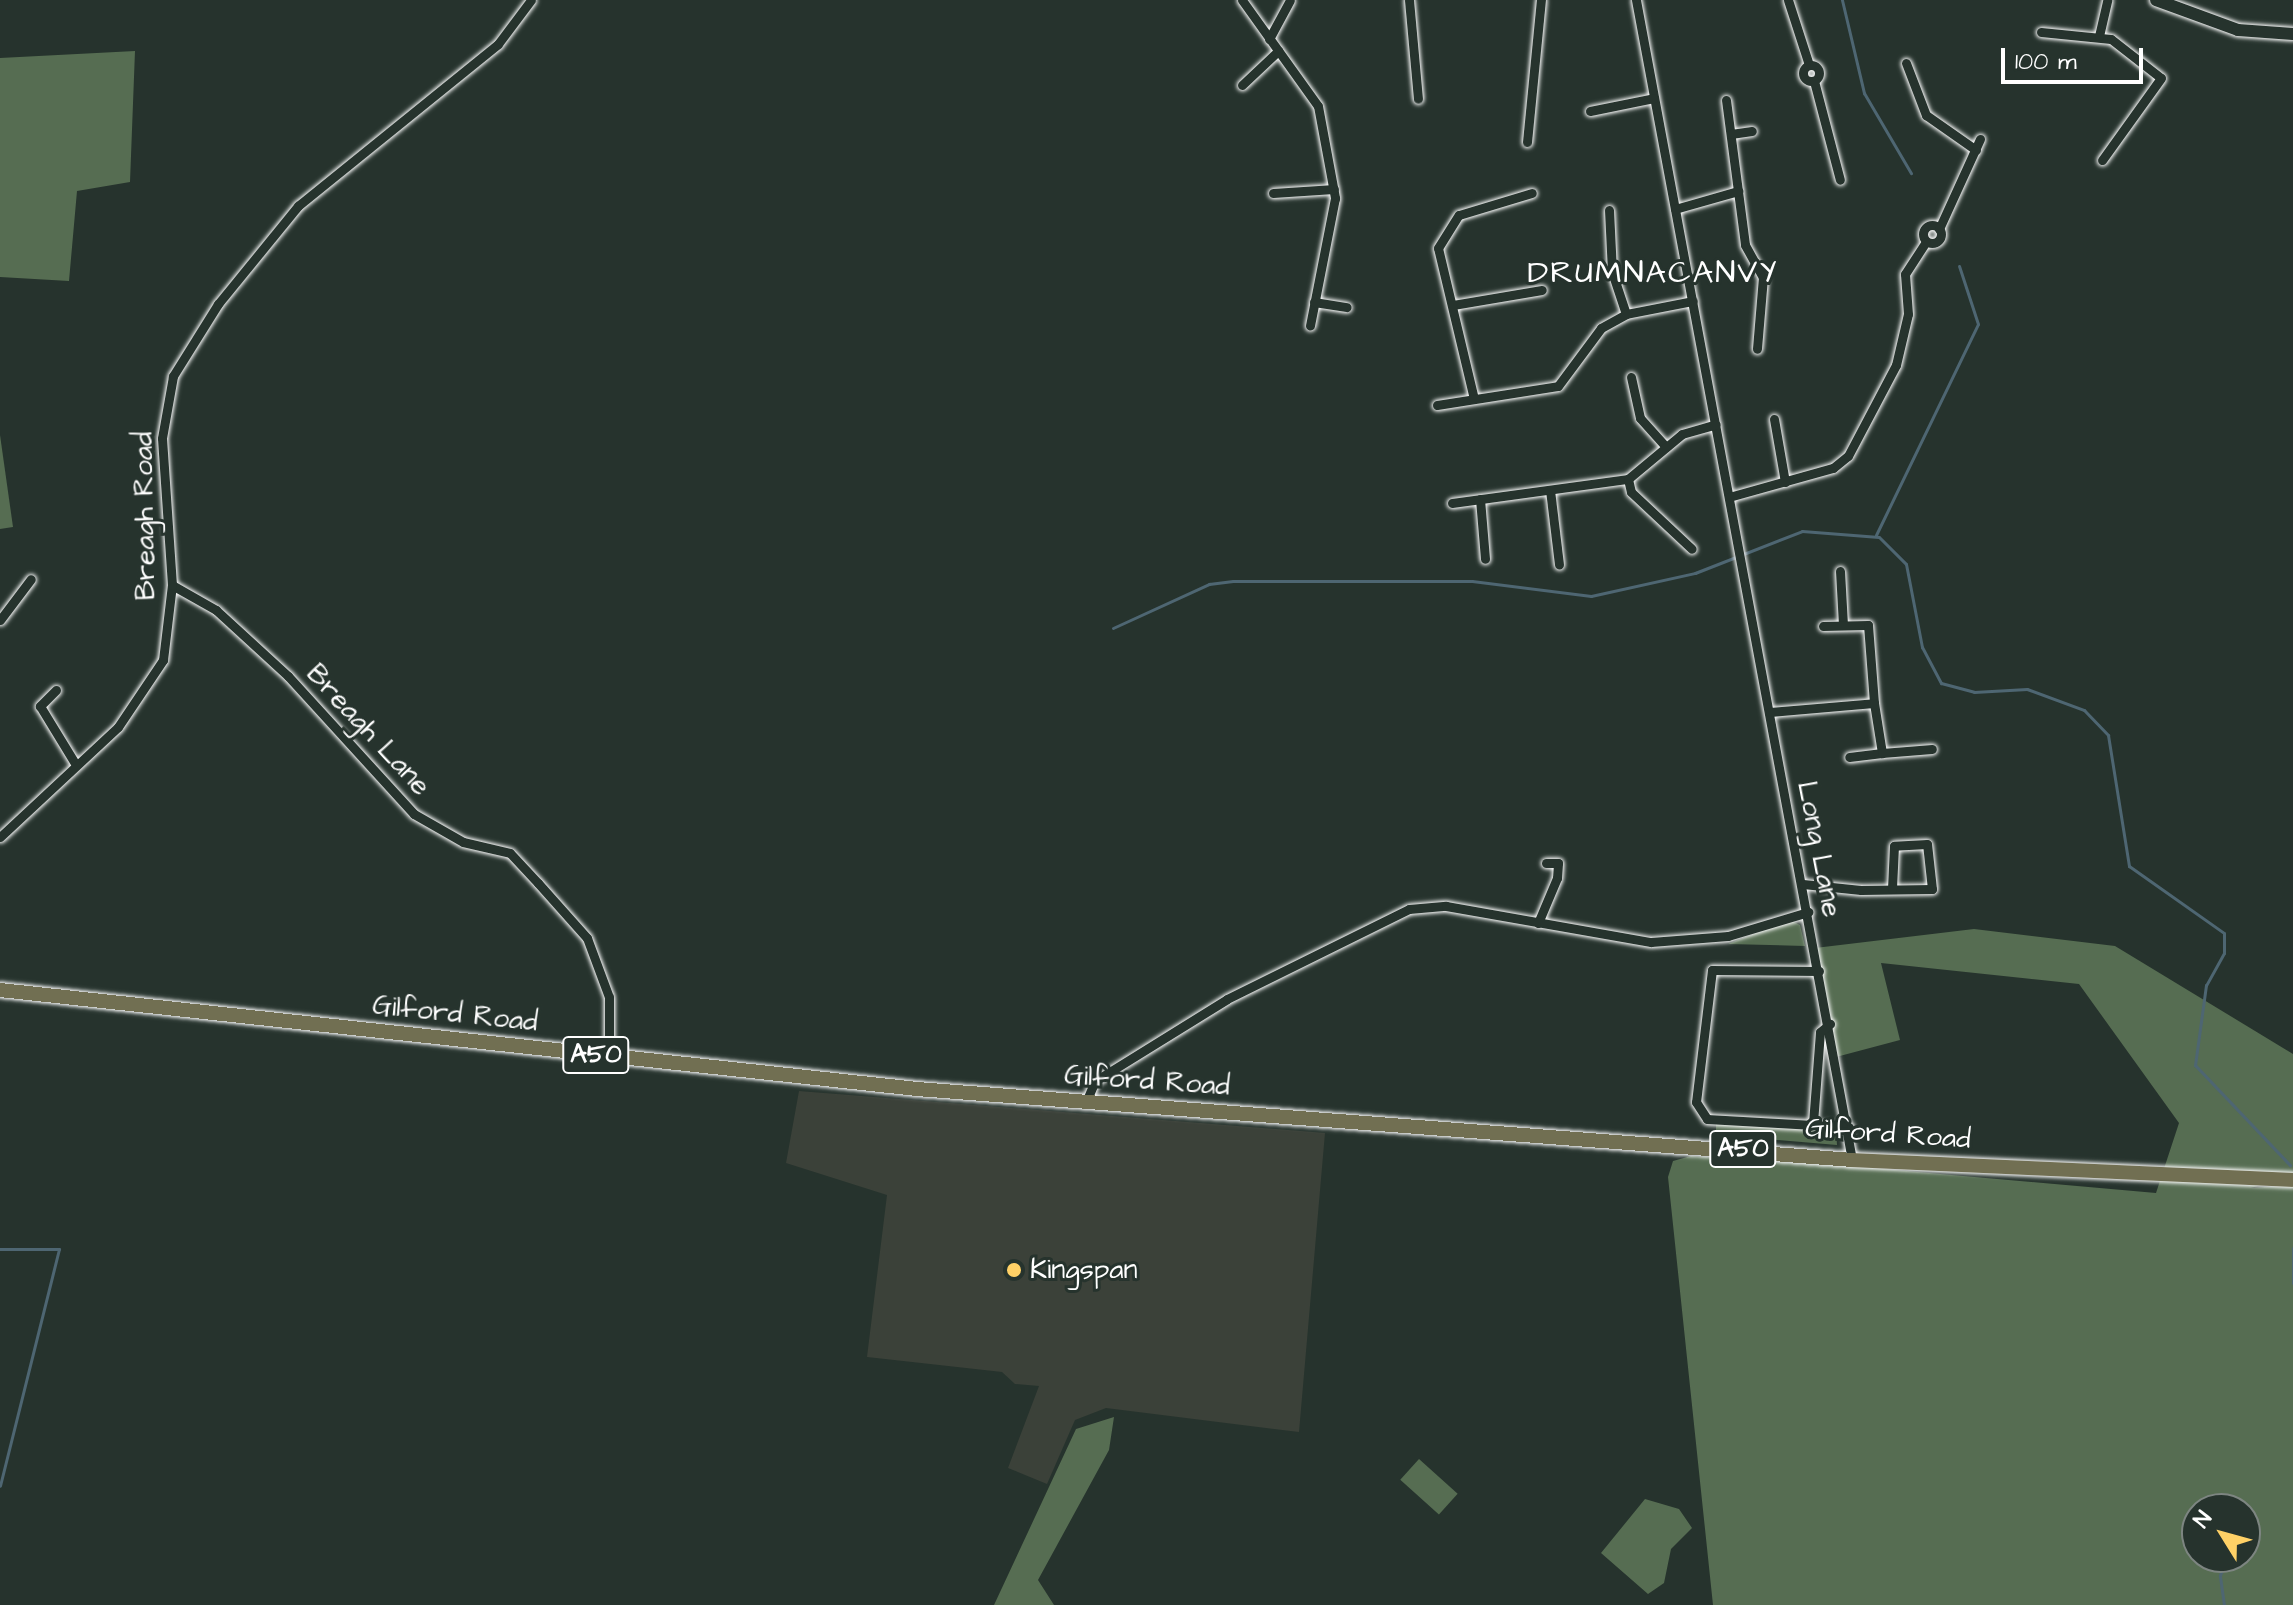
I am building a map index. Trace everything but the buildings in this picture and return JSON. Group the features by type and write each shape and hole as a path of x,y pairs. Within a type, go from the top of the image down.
{"main road":[{"path":"2156,0 2238,30 2293,34"},
{"name":"Gilford Road","path":"0,990 609,1057 1086,1102 1852,1160 2293,1180"}],"street":[{"name":"Breagh Road","path":"0,837 118,727 163,660 172,585 162,438 173,376 218,304 298,206 498,44 531,0"},
{"path":"1242,0 1318,106 1334,189 1310,326"},
{"path":"1269,39 1290,0"},
{"path":"1409,0 1418,99"},
{"path":"1527,142 1541,0"},
{"name":"Long Lane","path":"1636,0 1830,1024 1852,1160"},
{"path":"1788,0 1809,65 1819,70 1814,81 1840,180"},
{"path":"2099,36 2107,0"},
{"path":"2041,32 2099,36 2161,78 2102,160"},
{"path":"1242,85 1278,51"},
{"path":"1906,63 1926,115 1976,150"},
{"path":"1590,111 1654,98"},
{"path":"1726,100 1745,245 1763,277 1757,349"},
{"path":"1731,134 1752,131"},
{"path":"1729,497 1833,468 1856,445 1896,365 1908,314 1905,274 1926,242 1925,228 1939,229 1980,139"},
{"path":"1273,193 1334,189"},
{"path":"1675,209 1738,191"},
{"path":"1474,399 1438,248 1445,231 1459,215 1532,193"},
{"path":"1609,210 1612,272 1626,314"},
{"path":"1453,305 1542,290"},
{"path":"1437,405 1558,386 1601,328 1626,314 1693,301"},
{"path":"1314,302 1347,307"},
{"path":"1631,377 1640,418 1666,447"},
{"path":"1774,419 1785,482"},
{"path":"1452,503 1628,479 1666,447 1716,424"},
{"path":"1628,479 1631,492 1692,549"},
{"path":"1550,490 1559,564"},
{"path":"1480,499 1485,559"},
{"path":"1840,571 1843,624"},
{"path":"0,620 31,579"},
{"name":"Breagh Lane","path":"172,585 216,610 288,676 414,814 463,842 510,853 538,883 587,938 609,997 609,1057"},
{"path":"1823,626 1843,624 1869,628 1874,703 1882,753"},
{"path":"56,690 40,706 76,765"},
{"path":"1770,712 1874,703"},
{"path":"1849,757 1932,749"},
{"path":"1803,884 1892,889 1932,889 1931,848 1904,841 1893,851 1892,889"},
{"path":"1546,863 1570,862"},
{"path":"1538,923 1558,863"},
{"path":"1086,1102 1095,1081 1227,999 1409,909 1446,906 1651,942 1728,936 1808,912"},
{"path":"1819,971 1712,970 1696,1102 1707,1119 1849,1127"},
{"path":"1813,1123 1820,1032 1830,1024"}],"shaded area":[{"path":"799,1091 1325,1133 1299,1432 1106,1408 1075,1420 1047,1484 1008,1468 1039,1386 1015,1384 1002,1372 867,1357 887,1195 786,1163"}],"green space":[{"path":"135,51 130,182 77,191 69,281 0,277 0,58"},
{"path":"0,435 13,527 0,529"},
{"path":"1790,920 1800,925 1805,946 1728,944"},
{"path":"1974,929 2115,946 2293,1054 2293,1175 2251,1188 2293,1185 2293,1605 1713,1605 1668,1177 1673,1161 1691,1156 1861,1167 2156,1193 2179,1123 2079,984 1881,963 1900,1040 1836,1057 1815,948"},
{"path":"1716,1123 1836,1130 1837,1145 1716,1135"},
{"path":"1114,1417 1109,1450 1038,1580 1054,1605 994,1605 1076,1429"},
{"path":"1419,1459 1458,1494 1439,1515 1400,1480"},
{"path":"1645,1499 1679,1509 1692,1528 1671,1549 1664,1583 1648,1594 1601,1553"}],"waterway":[{"path":"1842,0 1864,93 1911,173"},
{"path":"1876,535 1978,324 1959,266"},
{"path":"1113,628 1209,584 1233,581 1472,581 1591,596 1695,573 1802,531 1879,537 1906,564 1922,647 1941,683 1974,692 2027,689 2084,710 2108,735 2129,866 2224,933 2224,953 2206,985 2195,1065 2290,1165"},
{"path":"2293,1248 2293,1283"},
{"path":"0,1249 59,1249 0,1486"},
{"path":"2221,1573 2224,1605"}],"place":[{"name":"Kingspan","path":"1014,1270"}],"district":[{"name":"DRUMNACANVY","path":"1653,273"}]}
